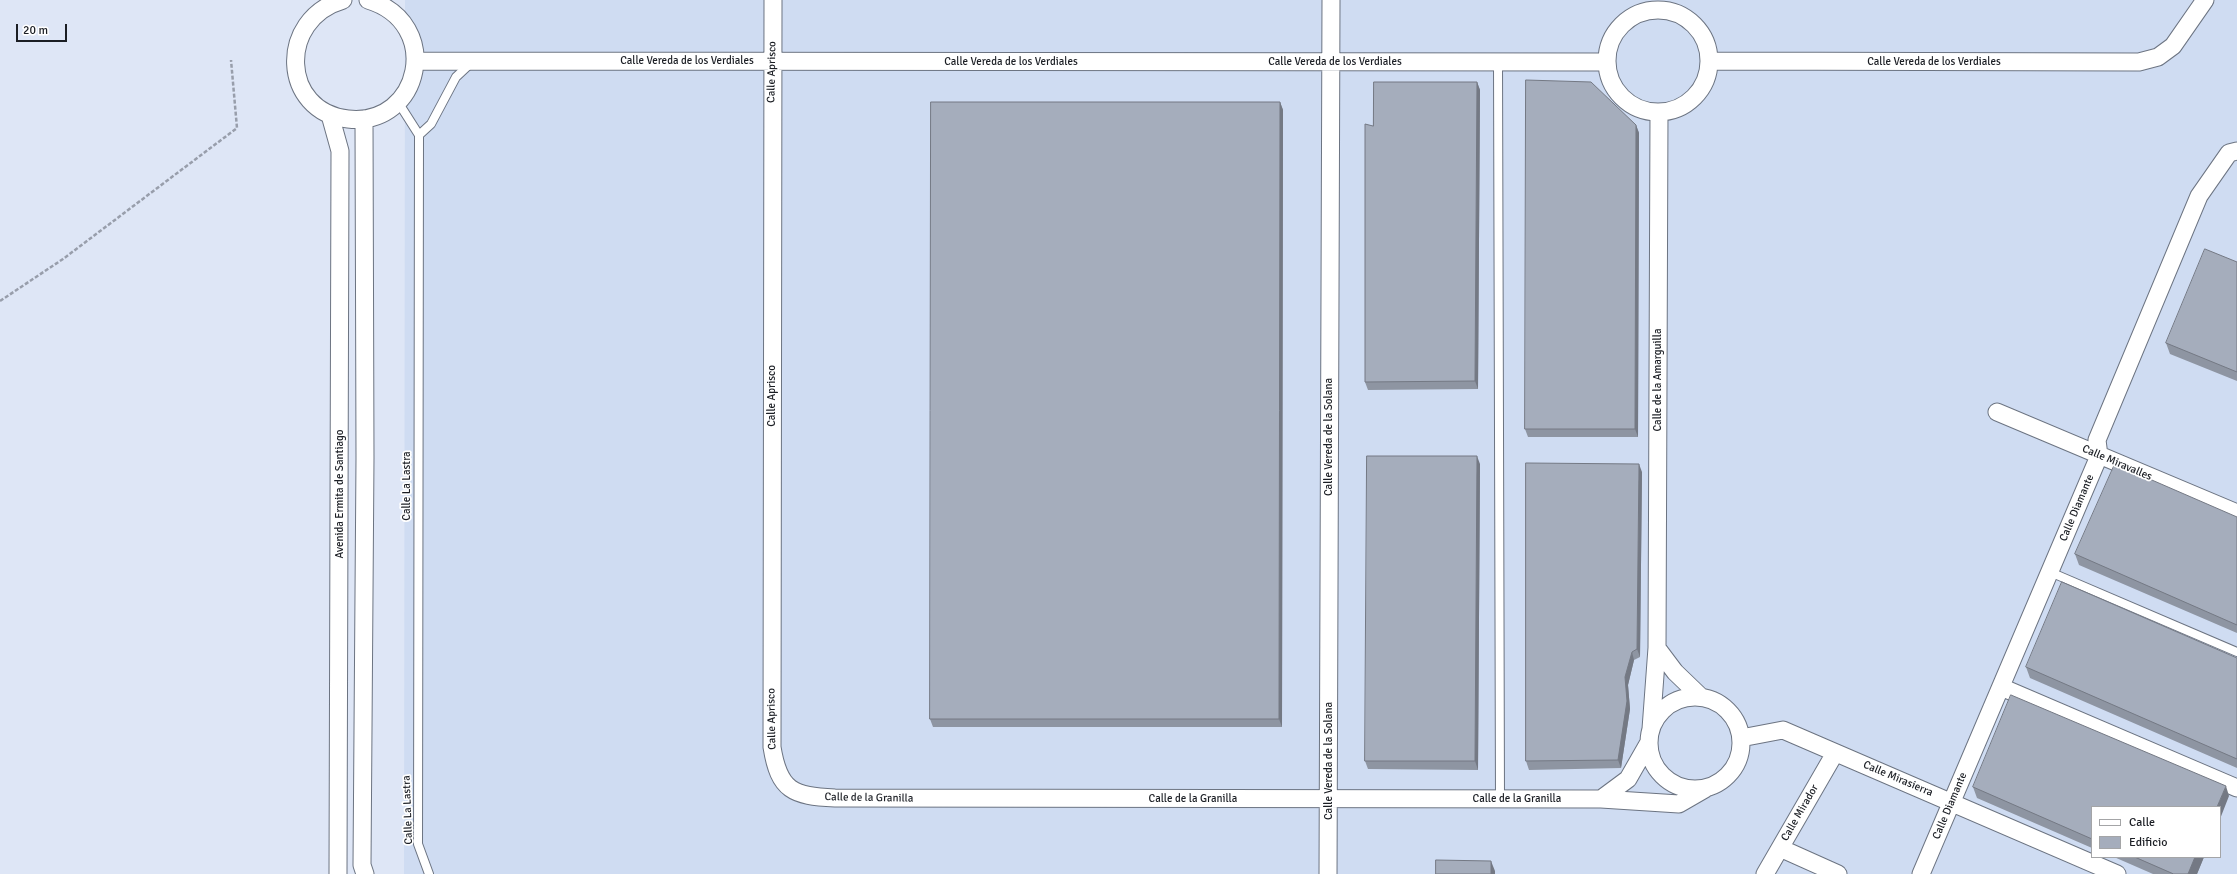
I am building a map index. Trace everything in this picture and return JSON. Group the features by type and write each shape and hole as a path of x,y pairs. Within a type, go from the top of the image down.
{"street":[{"path":"343,0 319,6 301,34 296,47 295,67 301,87 313,103 330,115 347,119 364,119 382,113 398,102 407,90 413,76 416,61 414,44 407,27 396,14 381,4 368,0"},
{"name":"Calle Aprisco","path":"773,0 772,748 775,769 787,788"},
{"name":"Calle Vereda de la Solana","path":"1328,874 1331,0"},
{"name":"Calle Vereda de los Verdiales","path":"1709,61 2139,62 2158,57 2172,46 2205,0"},
{"path":"1659,5 1678,14 1695,25 1705,42 1709,61 1705,80 1694,97 1679,108 1659,112 1640,109 1622,98 1611,82 1606,62 1610,42 1622,25 1639,13 1659,5"},
{"name":"Calle Vereda de los Verdiales","path":"416,61 1606,62"},
{"name":"Calle de la Amarguilla","path":"1650,736 1657,648 1659,112"},
{"name":"Avenida Ermita de Santiago","path":"330,115 340,151 338,874"},
{"path":"364,119 365,466 362,865 365,874"},
{"name":"Calle Diamante","path":"1921,874 2100,456 2097,440 2200,196 2229,153 2237,151"},
{"name":"Calle Miravalles","path":"1997,412 2237,513"},
{"path":"1657,648 1675,672 1701,697"},
{"path":"2001,687 2237,788"},
{"path":"1602,799 1628,779 1650,736 1658,714 1670,704 1685,698 1701,697 1716,701 1728,710 1737,723 1741,738 1741,751 1729,776 1718,784 1705,789 1689,790 1673,784 1660,774 1652,760 1650,736"},
{"name":"Calle Mirasierra","path":"1741,738 1783,730 2117,874"},
{"name":"Calle Mirador","path":"1765,874 1835,753"},
{"name":"Calle de la Granilla","path":"787,788 810,797 834,798 1289,800 1329,798 1500,798 1602,799 1678,804 1705,789"},
{"path":"1780,848 1838,874"}],"lane":[{"path":"398,102 419,135 431,124 456,76 474,61"},
{"path":"1498,62 1500,798"},
{"name":"Calle La Lastra","path":"419,135 418,844 429,874"},
{"path":"2050,572 2237,652"}],"path":[{"path":"0,301 63,259 237,128 230,60"}],"shaded area":[{"path":"405,0 2237,0 2237,874 404,874"}],"building":[{"path":"1526,80 1591,82 1636,125 1635,429 1525,429"},
{"path":"1374,82 1477,82 1475,381 1365,382 1365,124 1373,126"},
{"path":"931,102 1280,102 1279,719 930,719"},
{"path":"2205,249 2237,262 2237,372 2166,343"},
{"path":"1367,456 1477,456 1475,761 1365,761"},
{"path":"1526,463 1639,464 1637,649 1632,652 1625,677 1627,701 1618,760 1526,761"},
{"path":"2115,464 2237,517 2237,625 2075,554"},
{"path":"2062,582 2237,658 2237,759 2026,667"},
{"path":"2011,695 2226,786 2217,806 2091,806 2091,839 1973,787"},
{"path":"2137,858 2195,858 2188,874 2174,874"},
{"path":"1436,860 1491,861 1491,874 1436,874"}]}
